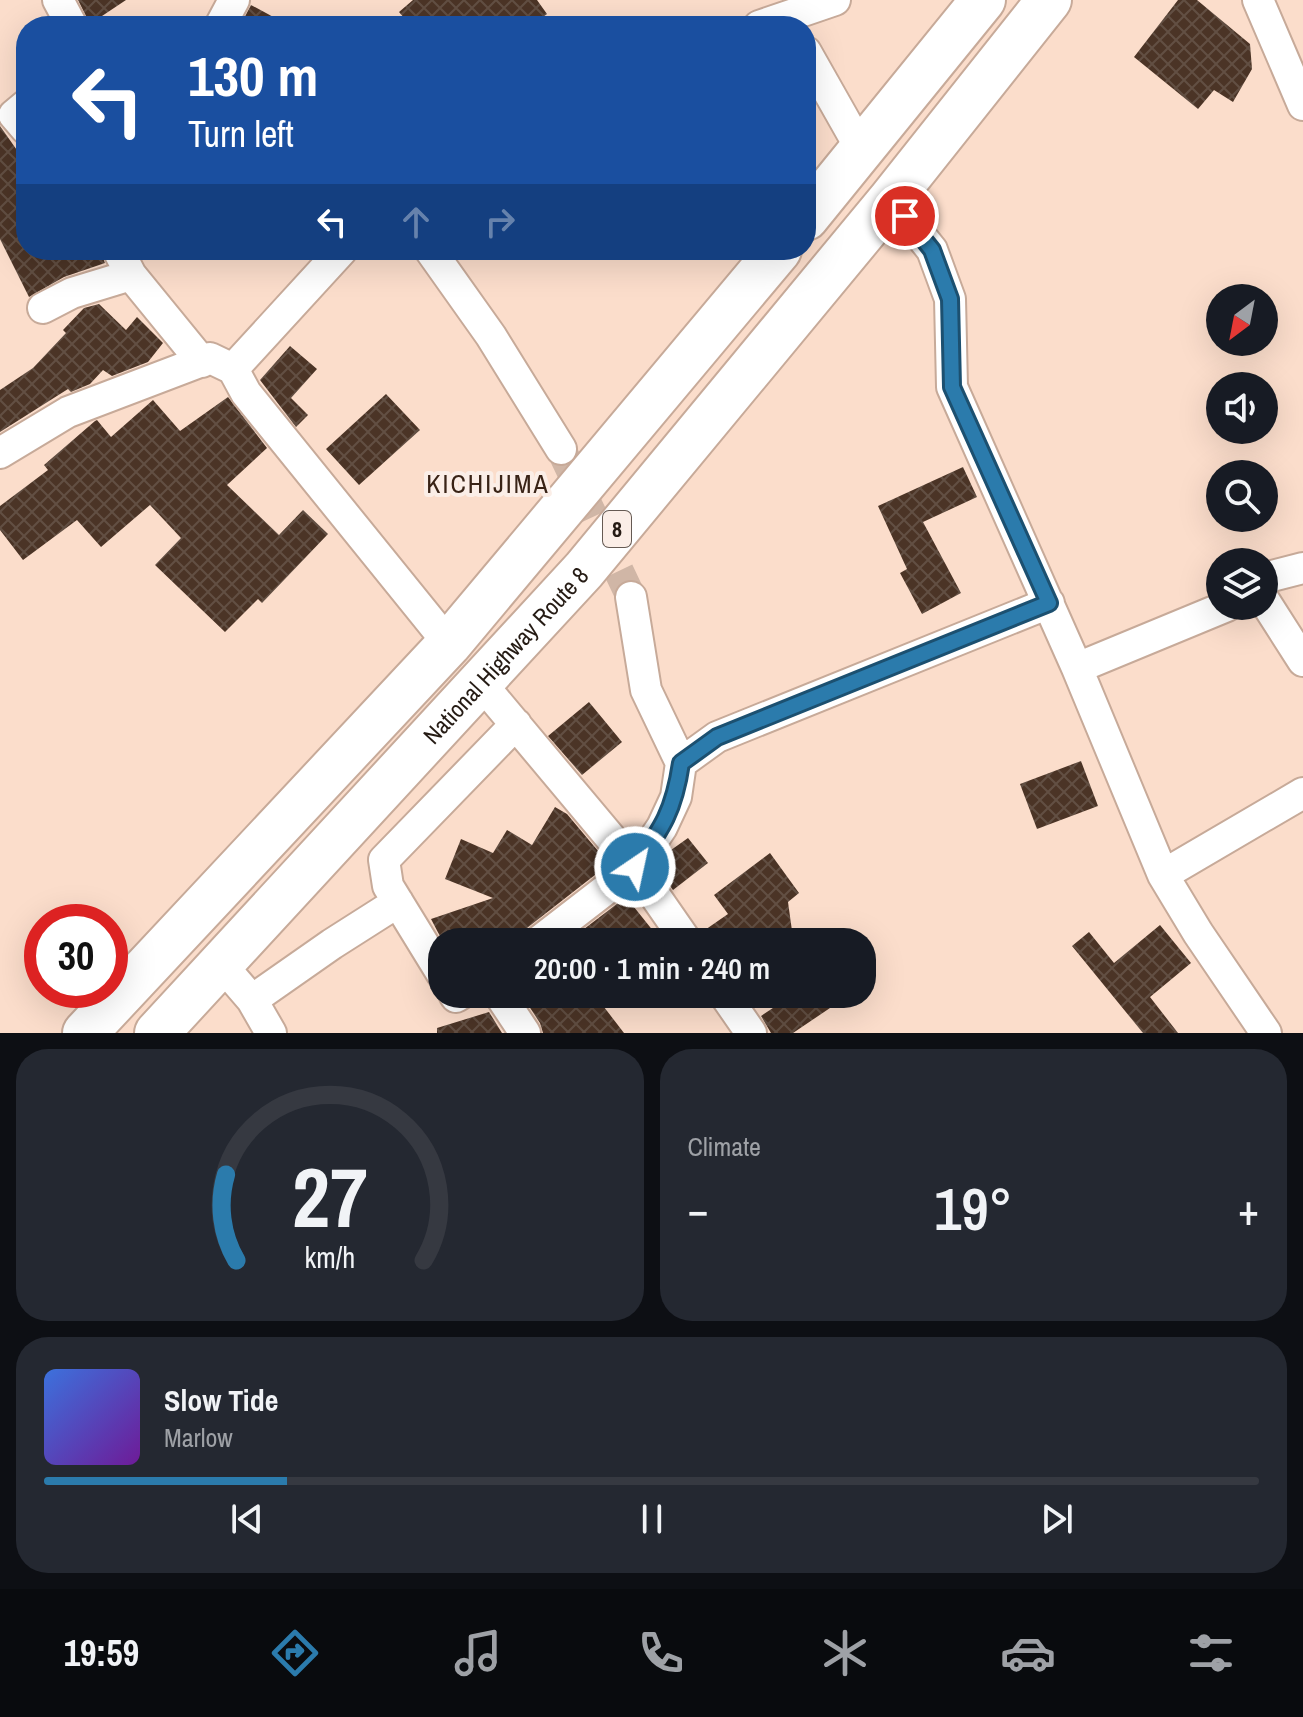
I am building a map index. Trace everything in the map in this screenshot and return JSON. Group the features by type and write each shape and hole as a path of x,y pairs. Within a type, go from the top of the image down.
{"highway":[{"path":"816,206 983,0"},
{"name":"National Highway Route 8","path":"157,1033 584,570 891,199 1049,0"},
{"name":"National Highway Route 8","path":"85,1033 449,644 771,260"}],"street":[{"path":"780,16 835,0"},
{"path":"1258,0 1303,105"},
{"path":"816,70 862,151"},
{"path":"891,199 932,250 950,299 952,387 1049,603 1163,875 1266,1033"},
{"path":"233,369 333,260"},
{"path":"437,260 491,336 561,449"},
{"path":"43,308 124,262 202,362"},
{"path":"0,453 68,412 210,358 233,369 246,393 449,644"},
{"path":"1278,574 1303,568"},
{"path":"556,928 635,867 662,827 676,797 681,763 646,690 631,597"},
{"path":"681,763 717,737 1049,603"},
{"path":"1077,668 1206,615"},
{"path":"1277,620 1303,661"},
{"path":"480,682 635,867 677,928"},
{"path":"428,951 388,886 384,860 516,724"},
{"path":"1163,875 1303,793"},
{"path":"252,1000 398,902"},
{"path":"221,964 252,1000 271,1033"},
{"path":"508,1008 525,1033"},
{"path":"734,1008 751,1033"}],"building":[{"path":"78,0 126,0 102,16 86,16"},
{"path":"413,0 537,0 547,14 402,16 399,12"},
{"path":"1178,0 1197,0 1250,44 1252,69 1233,102 1214,90 1198,109 1134,57"},
{"path":"251,5 271,16 245,16"},
{"path":"0,126 16,149 16,260 104,260 105,263 64,277 29,297 0,239"},
{"path":"99,304 126,330 137,317 163,343 148,362 112,376 103,370 90,384 71,392 68,389 0,432 0,390 33,368 66,333 63,330 84,308"},
{"path":"290,346 317,369 291,398 308,415 296,427 260,380"},
{"path":"386,394 420,430 359,485 326,449"},
{"path":"228,397 267,448 227,485 279,535 303,510 328,534 262,603 258,599 225,632 155,565 181,538 150,505 101,547 77,520 23,560 0,530 0,506 48,470 44,465 95,421 111,437 153,400 180,431"},
{"path":"963,467 977,497 923,522 961,593 922,614 900,573 907,569 878,506"},
{"path":"589,702 622,742 582,775 548,736"},
{"path":"1081,761 1098,806 1037,829 1020,784"},
{"path":"555,807 567,814 609,864 527,928 436,928 431,919 493,898 445,879 461,839 493,853 507,830 532,845"},
{"path":"688,838 708,863 673,890 657,867 664,855"},
{"path":"770,853 799,893 788,902 792,928 708,928 728,914 714,895"},
{"path":"626,897 651,928 585,928"},
{"path":"1160,925 1191,963 1150,997 1178,1033 1143,1033 1072,946 1089,932 1114,963"},
{"path":"530,1008 605,1008 624,1033 543,1033"},
{"path":"773,1008 830,1008 793,1033 771,1033 761,1016"},
{"path":"489,1012 502,1033 437,1033 437,1028"}],"tunnel":[{"path":"561,449 631,597"}],"district":[{"name":"KICHIJIMA","path":"488,483"}],"route":[{"path":"635,867 662,827 676,797 681,763 717,737 1049,603 952,387 950,299 932,250 905,216"}]}
